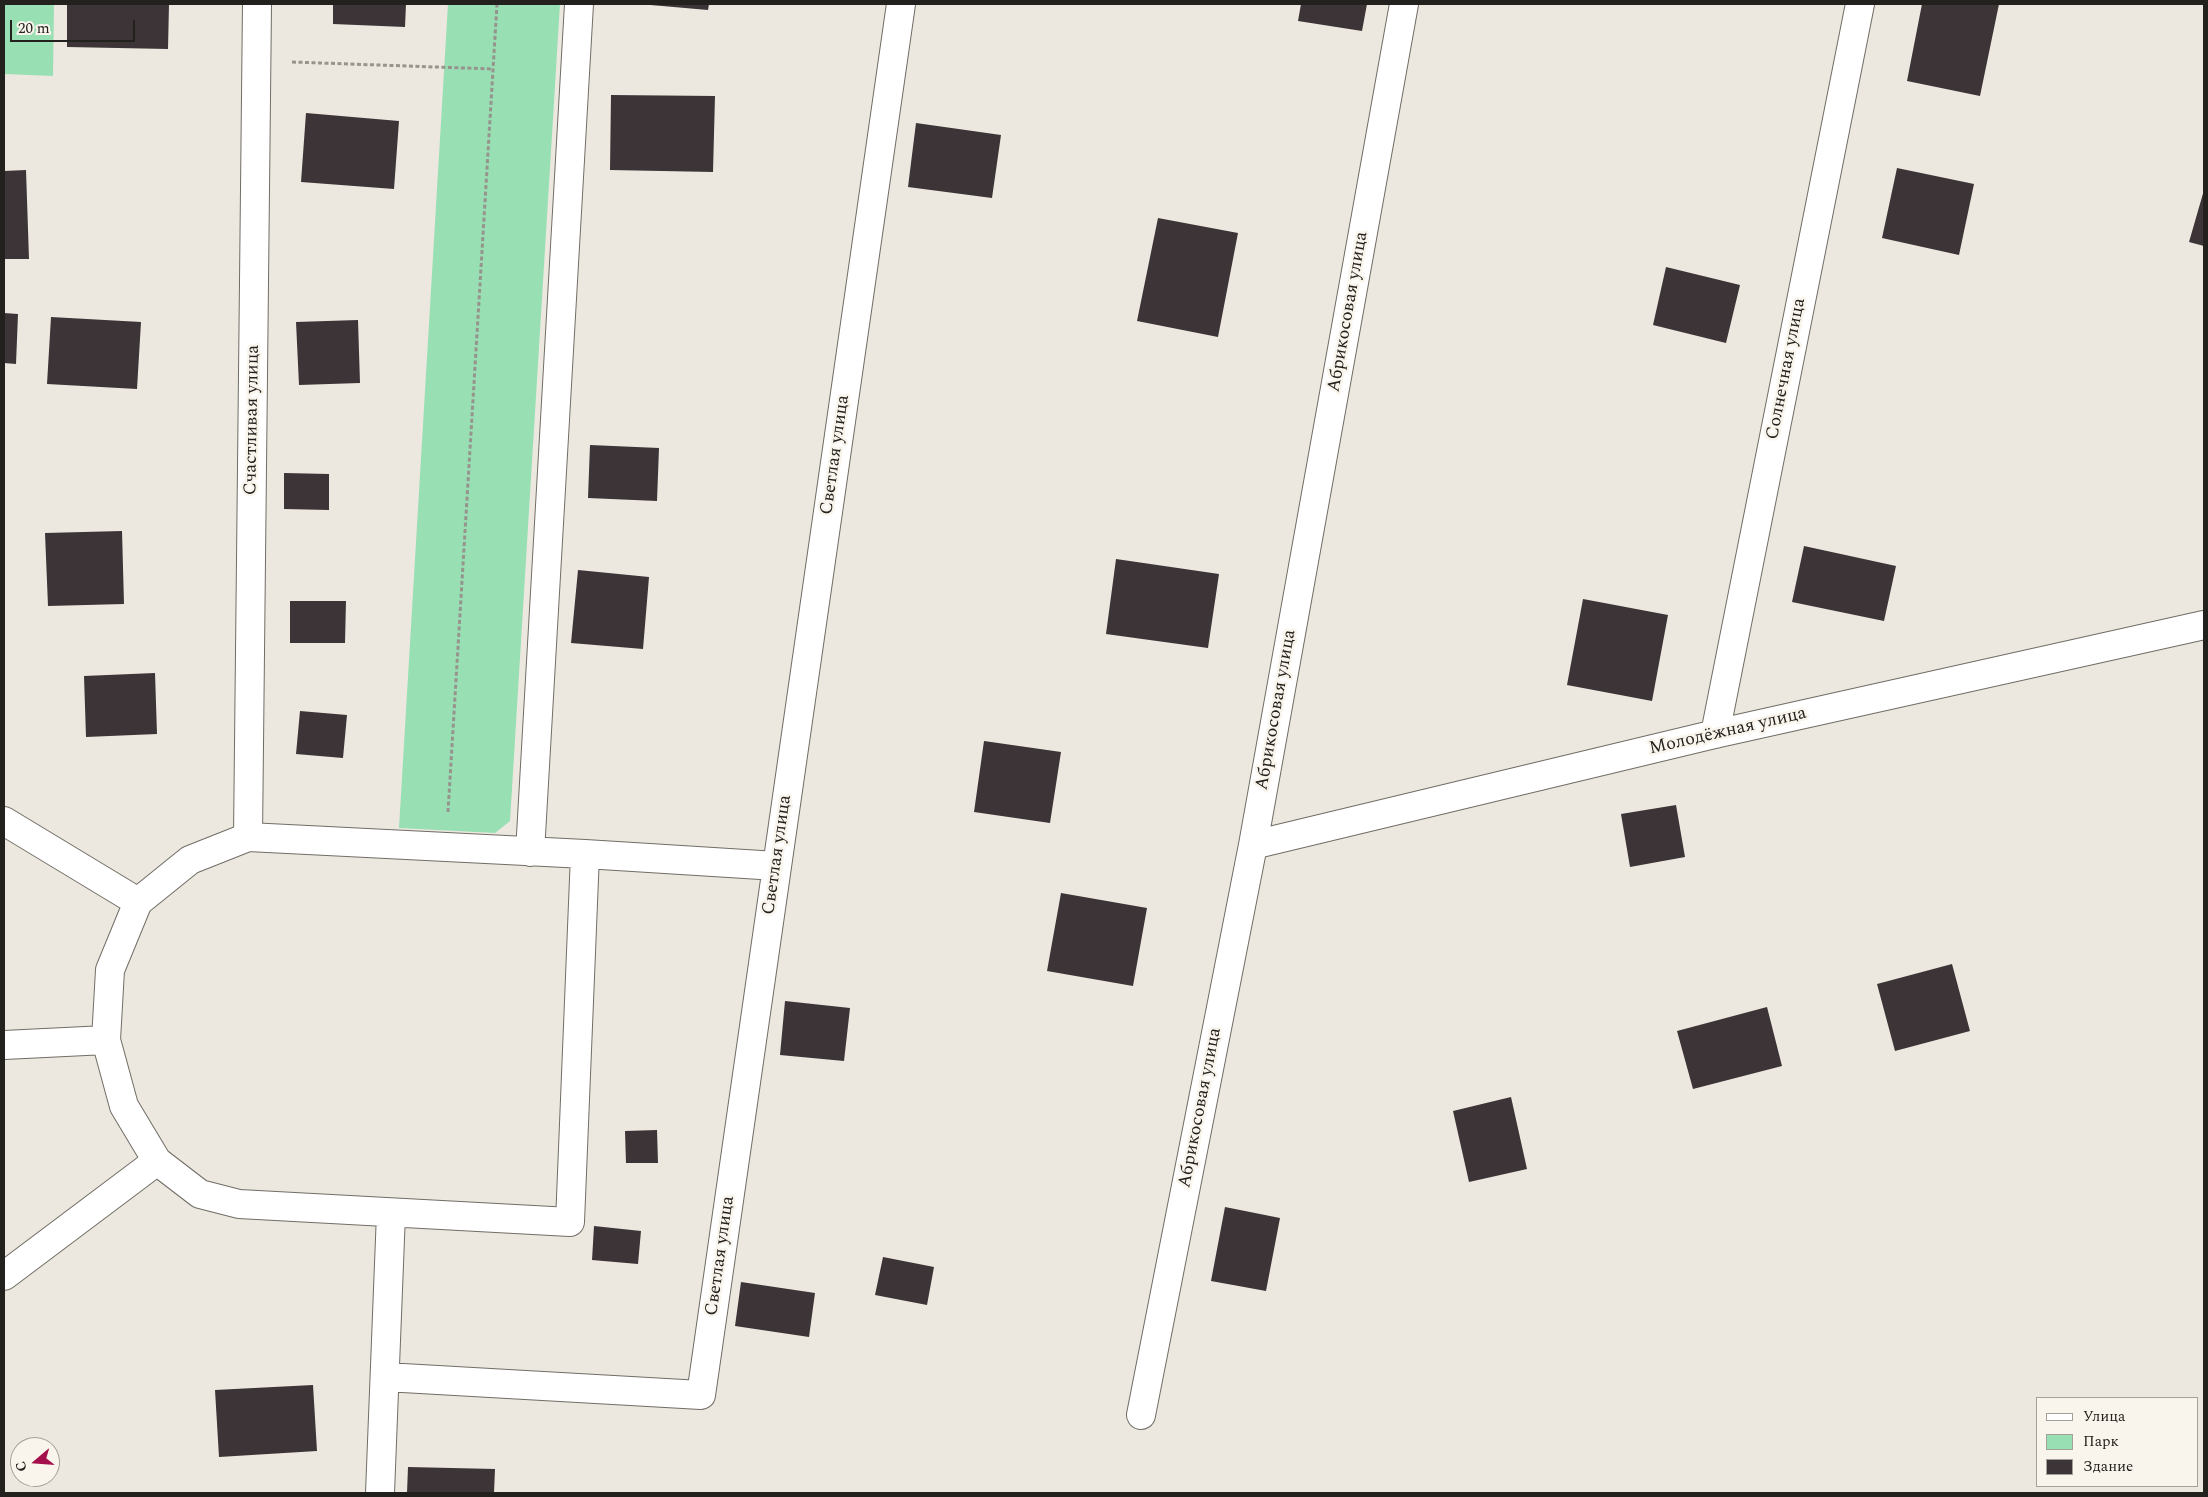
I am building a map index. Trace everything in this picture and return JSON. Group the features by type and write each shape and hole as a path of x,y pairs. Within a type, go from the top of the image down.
{"street":[{"name":"Счастливая улица","path":"248,837 257,4"},
{"path":"530,852 578,4"},
{"name":"Светлая улица","path":"386,1376 701,1394 901,4"},
{"name":"Абрикосовая улица","path":"1141,1415 1252,845 1404,4"},
{"name":"Солнечная улица","path":"1715,734 1860,4"},
{"name":"Молодёжная улица","path":"1252,845 1715,734 2204,625"},
{"path":"4,821 138,902"},
{"path":"585,854 570,1222 239,1204 200,1194 157,1160 124,1106 106,1040 110,970 138,902 190,860 248,837 585,854 777,866"},
{"path":"4,1045 106,1040"},
{"path":"4,1276 157,1160"},
{"path":"380,1493 391,1213"}],"path":[{"path":"446,848 497,4"},
{"path":"257,60 493,69"}],"green space":[{"path":"4,4 54,4 53,76 4,74"},
{"path":"448,4 560,4 510,821 495,833 399,828"}],"building":[{"path":"67,4 169,4 168,49 67,47"},
{"path":"333,4 406,4 405,27 333,24"},
{"path":"639,4 709,4 708,10"},
{"path":"1301,4 1367,4 1362,31 1298,21"},
{"path":"1922,4 1999,4 1980,96 1907,81"},
{"path":"611,95 715,96 713,172 610,170"},
{"path":"306,113 399,121 394,189 301,182"},
{"path":"916,123 1001,135 992,198 908,187"},
{"path":"1897,168 1974,184 1959,255 1882,238"},
{"path":"26,170 29,259 4,259 4,171"},
{"path":"2204,190 2204,246 2189,242"},
{"path":"1158,218 1238,233 1218,337 1137,321"},
{"path":"1666,267 1740,285 1726,343 1653,325"},
{"path":"4,313 18,314 16,364 4,363"},
{"path":"51,317 141,322 137,389 47,384"},
{"path":"358,320 360,383 299,385 296,322"},
{"path":"590,445 659,448 657,501 588,498"},
{"path":"284,473 329,474 329,510 284,509"},
{"path":"122,531 124,604 48,606 45,533"},
{"path":"1804,546 1896,566 1884,621 1792,602"},
{"path":"1116,559 1219,574 1208,648 1106,634"},
{"path":"578,570 649,577 643,649 571,643"},
{"path":"1583,599 1668,615 1652,701 1567,685"},
{"path":"290,601 346,601 345,643 290,643"},
{"path":"155,673 157,734 86,737 84,676"},
{"path":"300,711 347,715 343,758 296,754"},
{"path":"984,741 1061,752 1050,823 974,812"},
{"path":"1676,805 1685,857 1630,867 1621,814"},
{"path":"1061,893 1147,908 1133,986 1047,971"},
{"path":"1952,964 1970,1031 1895,1051 1877,984"},
{"path":"785,1001 850,1008 844,1061 780,1055"},
{"path":"1767,1007 1782,1066 1693,1089 1677,1031"},
{"path":"1511,1097 1527,1169 1469,1182 1453,1111"},
{"path":"657,1130 658,1163 626,1163 625,1131"},
{"path":"1225,1207 1280,1218 1266,1291 1211,1281"},
{"path":"594,1226 641,1231 638,1264 592,1260"},
{"path":"883,1257 934,1267 927,1305 875,1295"},
{"path":"741,1282 815,1293 809,1337 735,1326"},
{"path":"313,1385 317,1451 219,1457 215,1390"},
{"path":"408,1467 495,1469 494,1493 407,1493"}]}
